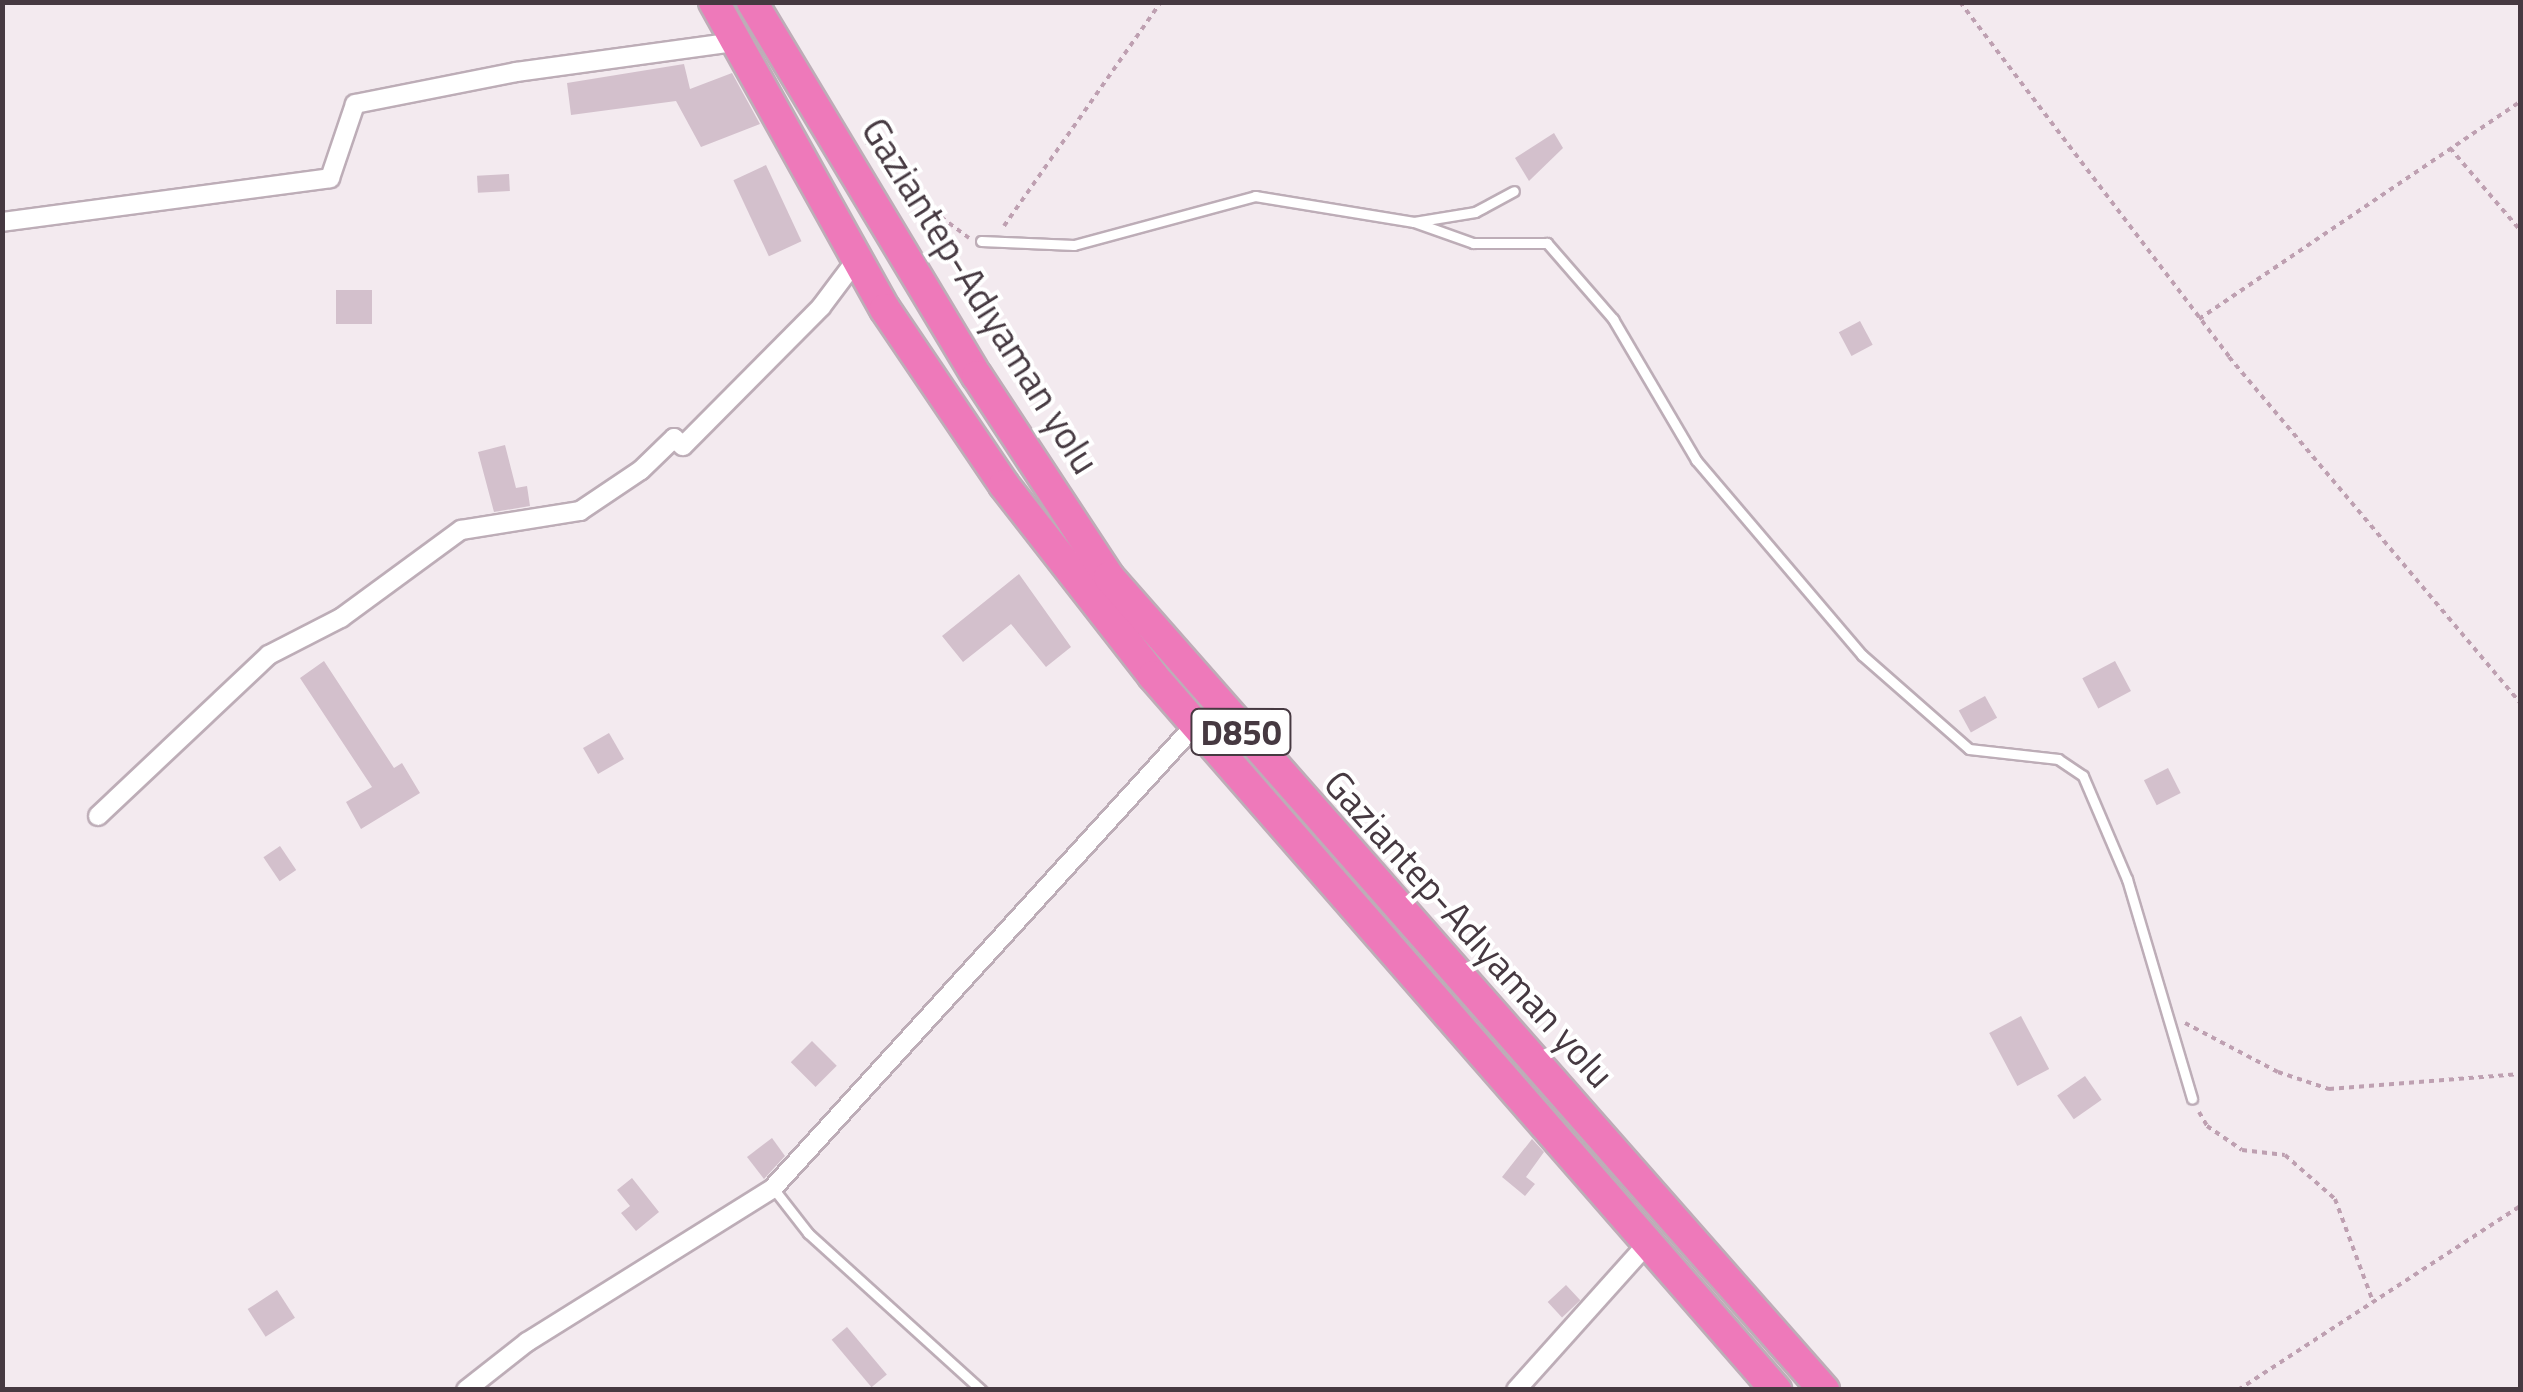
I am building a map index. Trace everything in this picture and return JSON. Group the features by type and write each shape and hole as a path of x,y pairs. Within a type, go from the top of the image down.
{"highway":[{"name":"Gaziantep-Adıyaman yolu","path":"714,2 857,259 1004,485 1195,725 1776,1390"},
{"name":"Gaziantep-Adıyaman yolu","path":"752,2 977,376 1109,577 1824,1390"}],"street":[{"path":"2,222 330,178 355,104 516,72 734,42"},
{"path":"98,816 269,655 342,618 461,530 580,511 641,470 674,438 683,446 821,307 857,259"},
{"path":"466,1390 527,1342 773,1188 1195,725"},
{"path":"1516,1390 1648,1244"}],"lane":[{"path":"1414,222 1474,212 1514,190"},
{"path":"981,241 1074,246 1255,196 1414,222 1473,243 1547,244 1612,319 1696,460 1862,655 1969,749 2058,759 2084,776 2127,879 2172,1016 2192,1098"},
{"path":"773,1188 808,1233 980,1390"}],"path":[{"path":"840,143 874,144 958,234 981,241 1000,230 1044,176 1161,2"},
{"path":"1960,2 2199,318 2520,703"},
{"path":"2199,318 2520,102"},
{"path":"2450,148 2520,230"},
{"path":"2172,1016 2278,1072 2329,1089 2520,1074"},
{"path":"2192,1098 2208,1126 2242,1150 2285,1155 2335,1199 2374,1302"},
{"path":"2238,1390 2520,1206"}],"building":[{"path":"684,64 690,89 732,73 760,124 701,147 676,101 571,115 567,83"},
{"path":"1554,133 1563,148 1529,181 1515,158"},
{"path":"766,165 801,241 769,256 733,180"},
{"path":"509,174 510,191 478,193 477,176"},
{"path":"336,290 372,290 372,324 336,324"},
{"path":"1860,321 1873,345 1851,356 1839,332"},
{"path":"505,445 516,488 527,486 530,506 494,512 478,452"},
{"path":"1019,574 1071,647 1046,667 1011,624 963,662 942,636"},
{"path":"324,661 394,768 402,763 420,793 361,829 346,802 372,787 300,678"},
{"path":"2115,661 2131,691 2098,708 2082,678"},
{"path":"1985,696 1997,718 1971,732 1959,711"},
{"path":"609,733 624,759 598,774 583,748"},
{"path":"2168,768 2181,793 2157,805 2144,780"},
{"path":"280,846 296,870 280,881 263,857"},
{"path":"2021,1016 2049,1069 2017,1086 1989,1033"},
{"path":"812,1041 837,1066 816,1087 791,1062"},
{"path":"2085,1076 2102,1100 2074,1119 2057,1096"},
{"path":"772,1138 785,1156 764,1179 747,1157"},
{"path":"1532,1139 1544,1152 1526,1177 1535,1184 1525,1196 1502,1177"},
{"path":"632,1178 659,1212 636,1231 621,1213 630,1206 617,1190"},
{"path":"1566,1285 1580,1300 1562,1317 1548,1302"},
{"path":"277,1290 295,1318 266,1337 248,1309"},
{"path":"847,1327 887,1374 872,1387 832,1340"}]}
